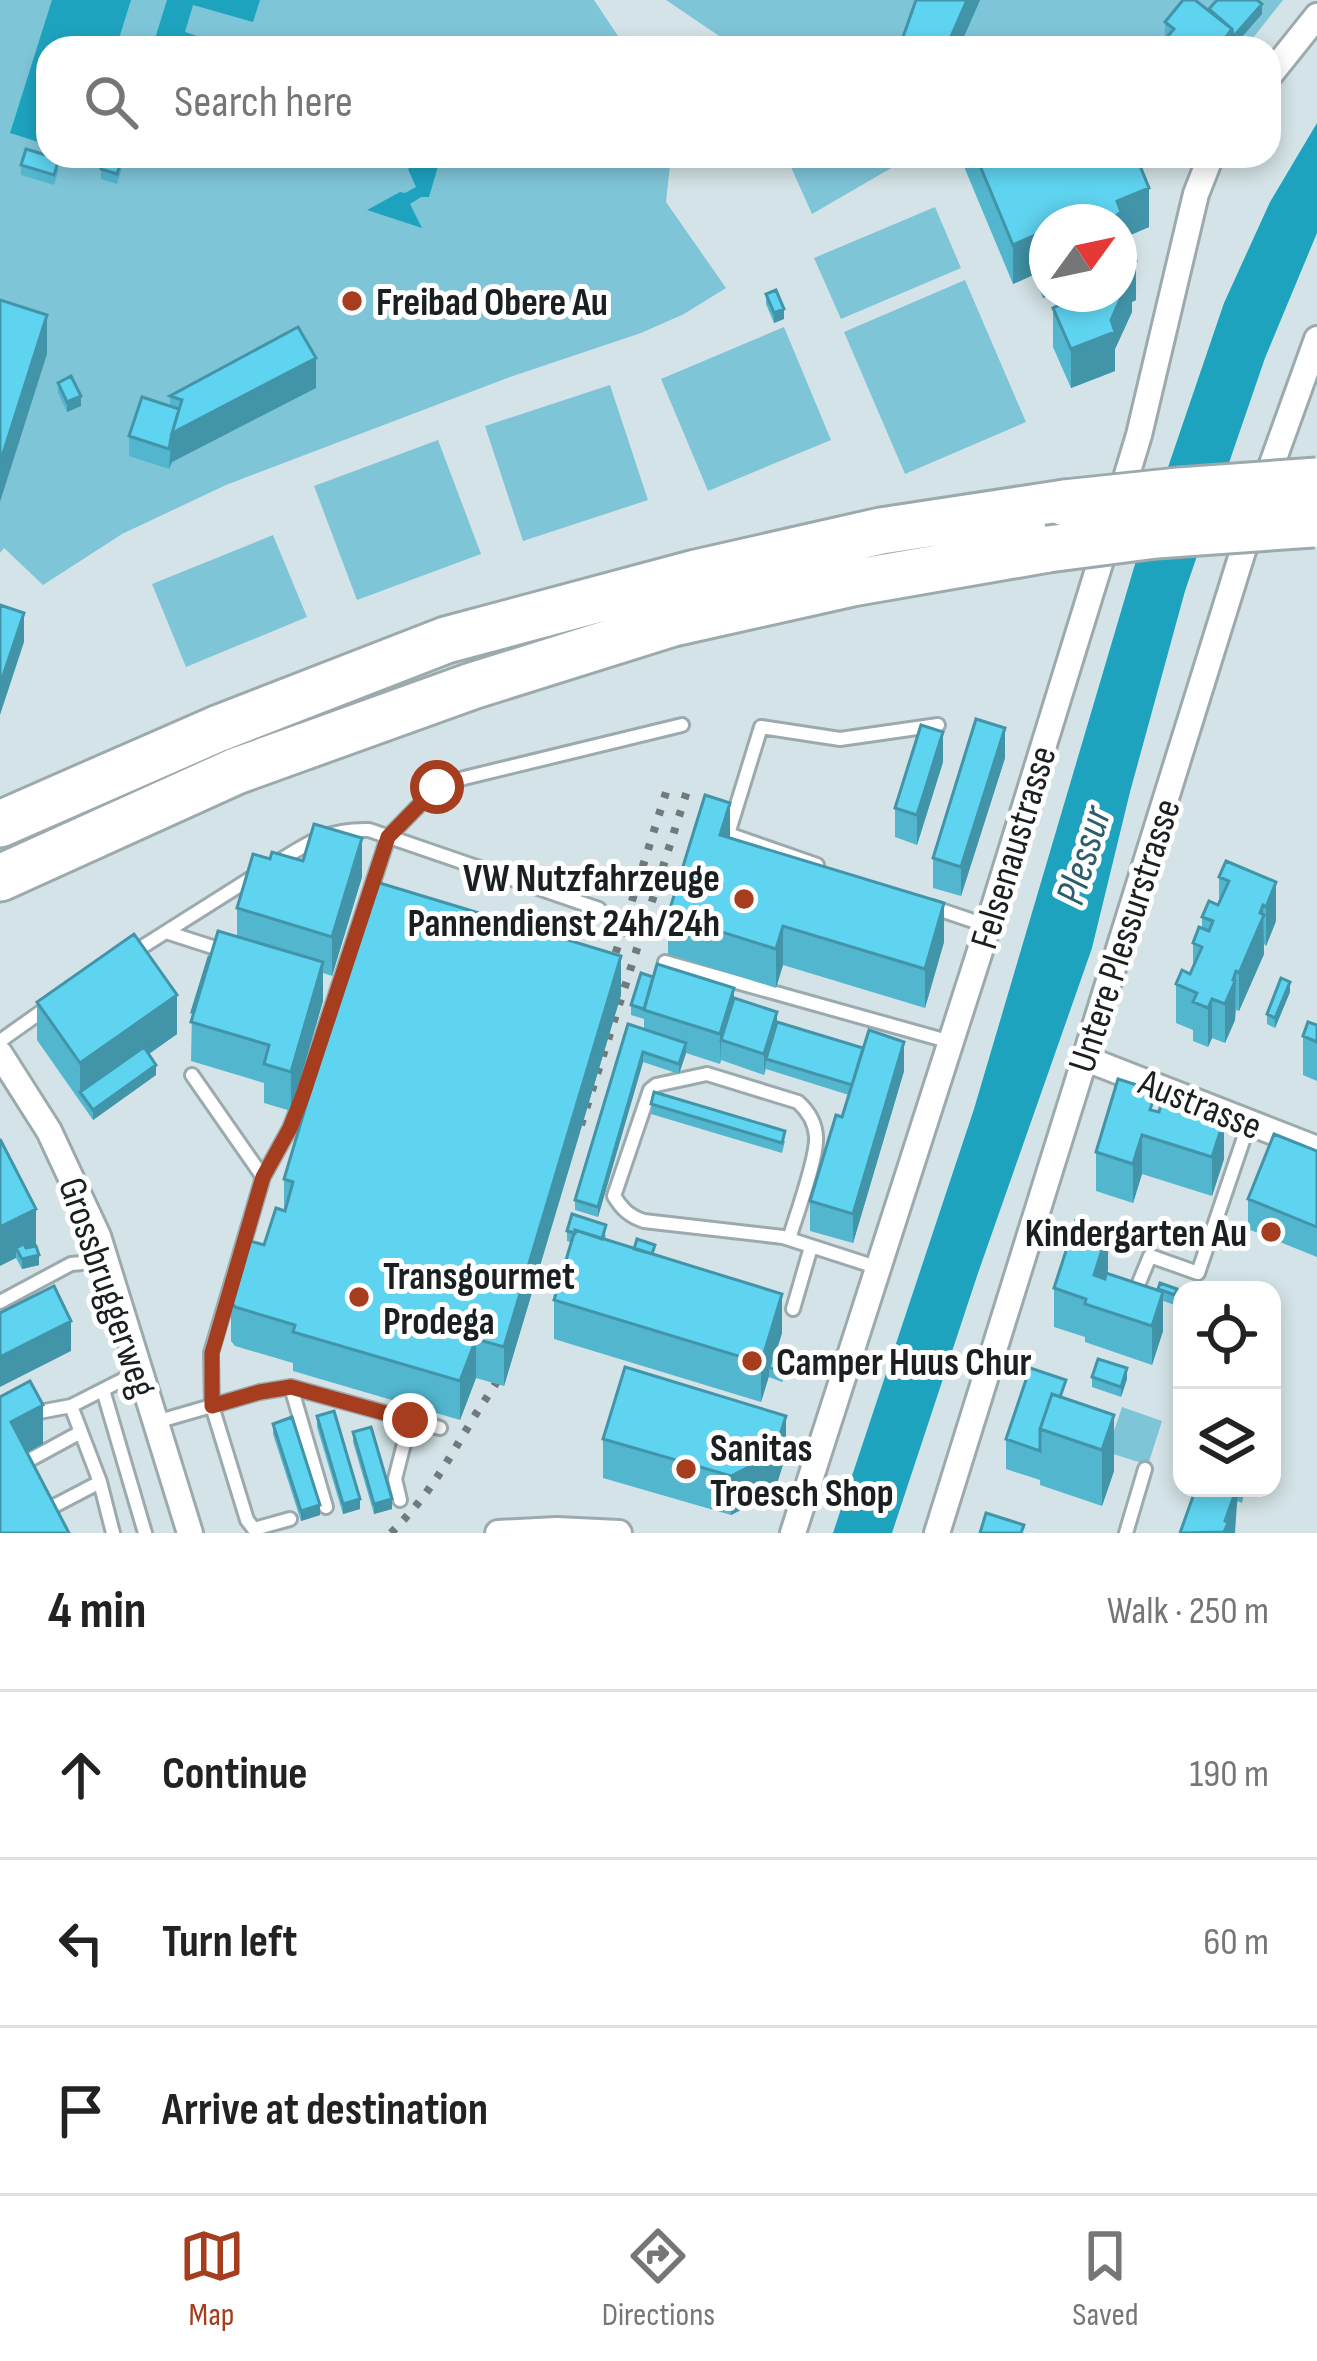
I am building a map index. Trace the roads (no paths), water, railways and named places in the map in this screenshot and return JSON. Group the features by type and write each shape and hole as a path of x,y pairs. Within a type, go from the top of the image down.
{"highway":[{"path":"0,824 217,729 446,640 695,573 880,531 1179,491 1316,510"},
{"path":"0,878 236,771 472,686 673,623 852,583 1316,510"}],"street":[{"path":"1281,61 1317,16"},
{"name":"Felsenaustrasse","path":"793,1533 1139,435 1196,194 1206,168"},
{"name":"Untere Plessurstrasse","path":"937,1533 1273,457 1317,339"},
{"name":"Grossbruggerweg","path":"2,1057 75,1180 106,1261 190,1533"},
{"name":"Austrasse","path":"1084,1058 1317,1149"},
{"path":"498,1533 618,1533"}],"lane":[{"path":"290,1519 254,1528 247,1520 212,1406 212,1353 263,1177 303,1095 388,837 437,787 682,725"},
{"path":"836,872 728,833 761,727 840,739 938,725"},
{"path":"116,962 321,834 346,830 369,830 599,909"},
{"path":"923,903 988,926"},
{"path":"166,932 246,958"},
{"path":"665,962 951,1042"},
{"path":"2,1057 64,996"},
{"path":"192,1075 263,1177"},
{"path":"789,1239 817,1141 806,1109 798,1102 714,1075 656,1084 614,1196 631,1217 789,1239 879,1268"},
{"path":"1134,1295 1150,1256 1198,1273 1249,1123"},
{"path":"794,1309 811,1247"},
{"path":"0,1302 70,1264 106,1261"},
{"path":"0,1426 22,1415 71,1406 140,1371"},
{"path":"291,1387 326,1507"},
{"path":"156,1422 291,1387 440,1428"},
{"path":"103,1390 146,1533"},
{"path":"71,1406 100,1482 113,1533"},
{"path":"400,1501 394,1478 410,1420"},
{"path":"22,1464 79,1432"},
{"path":"1126,1533 1145,1469"},
{"path":"54,1506 100,1482"}],"water":[{"path":"52,0 131,0 120,36 41,36"},
{"path":"167,0 260,0 253,22 193,5 185,32 197,36 156,36"},
{"path":"36,51 36,141 10,133"},
{"name":"Plessur","path":"1317,123 1317,233 1265,358 1185,591 1092,948 892,1533 833,1533 974,1109 1135,564 1224,303 1270,202"},
{"path":"437,168 429,197 410,204 422,228 367,210 416,187 408,169"}],"railway":[{"path":"605,987 668,786"},
{"path":"581,1125 687,791"},
{"path":"391,1533 435,1480 509,1354"}],"place":[{"name":"Freibad Obere Au","path":"352,301"},
{"name":"VW Nutzfahrzeuge Pannendienst 24h/24h","path":"744,899"},
{"name":"Kindergarten Au","path":"1271,1232"},
{"name":"Transgourmet Prodega","path":"359,1297"},
{"name":"Camper Huus Chur","path":"752,1361"},
{"name":"Sanitas Troesch Shop","path":"686,1469"}]}
